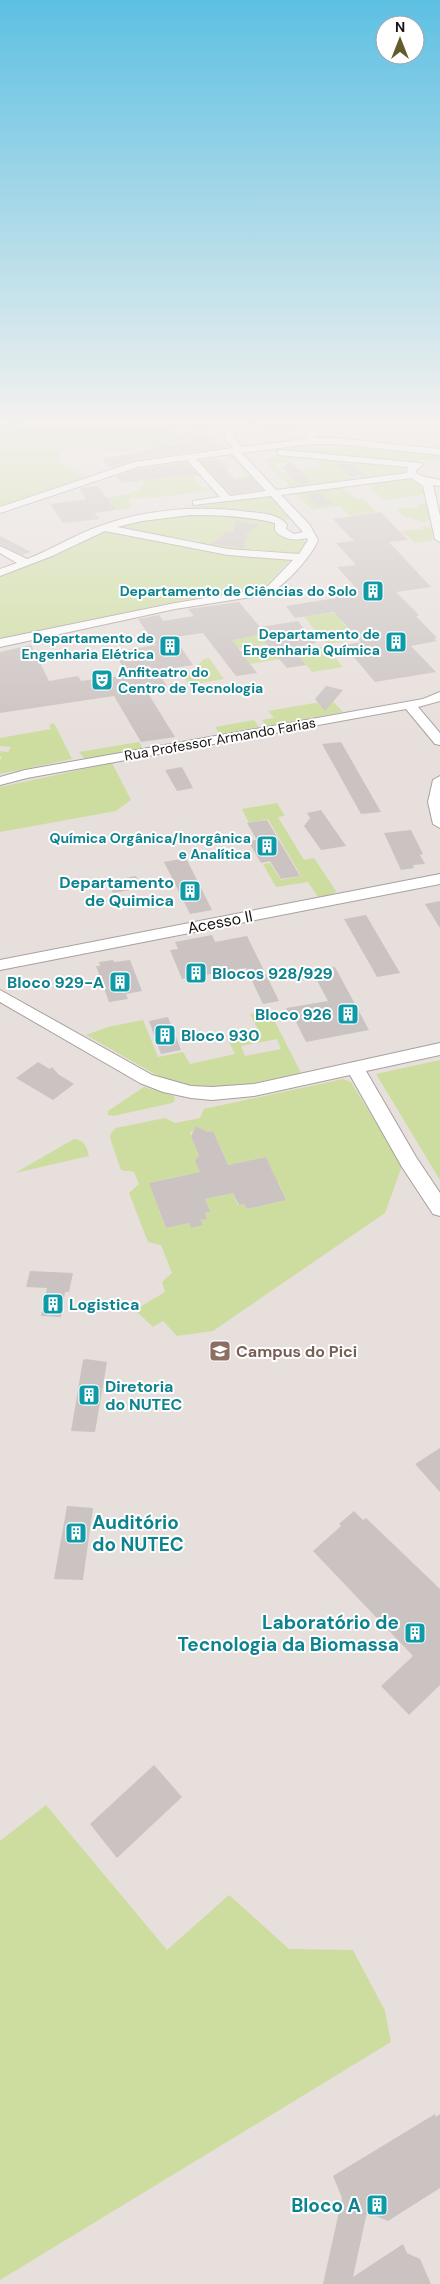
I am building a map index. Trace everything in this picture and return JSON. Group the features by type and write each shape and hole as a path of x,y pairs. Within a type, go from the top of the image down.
{"street":[{"path":"0,572 26,563 114,525"},
{"path":"282,525 307,530"},
{"path":"0,643 175,606 264,592 272,588 312,544 307,530 302,525"},
{"path":"307,530 309,525"},
{"path":"438,525 440,539"},
{"path":"103,528 228,552 300,557"},
{"path":"0,549 26,563"},
{"name":"Rua Professor Armando Farias","path":"0,781 24,774 426,702 440,696"},
{"path":"409,705 440,741"},
{"path":"440,780 434,798 435,812 440,824"},
{"name":"Acesso II","path":"0,965 440,879"},
{"path":"0,995 146,1079 168,1089 199,1094 233,1094 440,1049"},
{"path":"355,1068 440,1209"}],"green space":[{"path":"123,525 275,525 276,532 279,535 309,542 298,554 252,549 249,553 199,546 199,541 165,536 158,538 113,527"},
{"path":"421,526 431,528 433,540 416,543 401,531 423,529"},
{"path":"102,531 291,559 263,589 177,601 47,630 0,638 0,575 73,548"},
{"path":"350,610 357,617 341,620 346,627 367,638 327,644 304,617"},
{"path":"279,632 286,641 219,652 213,643"},
{"path":"288,644 294,657 250,664 241,651"},
{"path":"325,646 343,667 312,672 295,651"},
{"path":"209,658 224,679 189,685 184,677 204,659"},
{"path":"332,700 343,712 266,726 262,720 274,718 268,711"},
{"path":"254,720 259,727 220,734 215,727"},
{"path":"54,723 72,759 0,774 0,760 2,757 0,756 0,751 8,752 11,747 0,747 0,738 51,729 49,725"},
{"path":"139,742 143,749 85,759 79,752"},
{"path":"112,763 131,800 116,811 0,832 0,787"},
{"path":"277,803 285,816 278,817 304,860 314,858 336,891 334,894 318,897 308,882 276,887 263,864 270,863 281,880 301,876 268,819 249,823 242,809"},
{"path":"269,1010 301,1073 240,1086 186,1086 167,1081 86,1035 108,1027 143,1020 158,1057 183,1052 190,1064 235,1054 227,1038 251,1033 257,1028 250,1014","holes":["277,1039 281,1049 245,1056 241,1046"]},
{"path":"440,1060 440,1180 376,1074"},
{"path":"343,1079 351,1082 402,1166 385,1213 213,1331 177,1336 163,1321 153,1327 135,1310 165,1292 162,1282 172,1273 161,1245 148,1242 129,1193 139,1184 134,1172 121,1170 110,1138 111,1133 116,1128 165,1118 175,1123 200,1118 204,1109","holes":["197,1127 200,1128 202,1133 213,1131 228,1165 266,1157 274,1174 267,1185 278,1182 286,1200 247,1209 244,1204 238,1205 233,1193 205,1199 211,1212 205,1213 207,1218 201,1220 203,1225 191,1228 189,1223 166,1228 159,1210 199,1200 150,1183 189,1174 191,1179 206,1172 190,1132 195,1131"]},
{"path":"144,1087 174,1096 175,1101 113,1116 108,1115 108,1111"},
{"path":"74,1139 84,1144 89,1156 15,1173"},
{"path":"46,1805 167,1950 229,1895 289,1949 353,1950 385,2011 391,2042 0,2280 0,1841"}],"building":[{"path":"235,525 260,525 245,534 248,535 244,548 211,544 228,531 233,532"},
{"path":"338,525 393,525 408,540 389,542 431,587 396,592 419,615 416,616 437,638 434,638 437,641 411,646 436,672 375,682 352,655 349,656 340,646 361,642 334,612 295,618 286,606 336,598 330,592 356,588 337,567 356,565 336,543 354,541"},
{"path":"0,536 31,552 22,555 0,544"},
{"path":"239,602 260,627 298,621 316,643 293,648 306,665 287,668 259,635 232,640 257,673 236,676 203,633 174,637 193,665 157,671 167,686 146,690 175,737 141,742 114,696 0,713 0,652 31,645 49,681 78,676 81,681 120,676 117,670 124,669 114,652 156,645 138,619 159,615 163,621 194,616 188,609"},
{"path":"326,686 343,690 325,711 315,699"},
{"path":"341,742 381,812 361,814 322,744"},
{"path":"182,767 193,788 177,791 165,770"},
{"path":"321,810 346,846 321,850 304,826 310,818 307,813"},
{"name":"Química Orgânica/Inorgânica e Analítica","path":"267,820 300,876 281,879 270,861 261,863 248,841 257,840 247,823"},
{"path":"411,830 423,854 420,855 425,864 413,865 414,868 401,870 384,833"},
{"name":"Departamento de Quimica","path":"186,858 212,910 190,914 164,862"},
{"path":"136,876 142,888 113,893 108,881"},
{"path":"440,901 440,928 425,904"},
{"path":"366,915 400,973 377,977 344,919"},
{"name":"Blocos 928/929","path":"212,935 215,942 247,936 279,1001 263,1004 246,968 182,979 170,950 178,949 175,942"},
{"name":"Bloco 929-A","path":"113,960 114,962 130,960 142,991 126,994 128,999 109,1002 96,966 100,966 99,962"},
{"path":"335,967 369,1030 306,1042 296,1022 293,1022 286,1008 328,1001 312,971"},
{"name":"Bloco 930","path":"168,1017 181,1050 161,1054 149,1021"},
{"path":"38,1062 50,1069 52,1067 58,1074 74,1084 53,1100 16,1078"},
{"path":"196,1126 207,1132 213,1131 228,1165 266,1157 286,1200 247,1209 244,1204 239,1205 233,1193 205,1199 211,1212 205,1213 207,1219 201,1220 203,1225 191,1228 189,1223 166,1228 149,1183 200,1172 195,1161 199,1155 191,1136"},
{"name":"Logistica","path":"30,1271 73,1273 69,1292 65,1292 61,1317 41,1316 47,1288 26,1287"},
{"name":"Diretoria do NUTEC","path":"83,1360 107,1362 95,1432 71,1431"},
{"path":"440,1448 440,1492 415,1464"},
{"name":"Auditório do NUTEC","path":"67,1506 93,1508 83,1580 54,1579"},
{"name":"Laboratório de Tecnologia da Biomassa","path":"354,1511 363,1520 366,1518 440,1589 440,1685 409,1715 381,1686 413,1656 313,1551 341,1526 339,1524"},
{"path":"154,1765 182,1797 117,1858 90,1824"},
{"name":"Bloco A","path":"435,2114 436,2117 440,2114 440,2188 388,2221 367,2212 353,2277 403,2244 407,2253 420,2259 431,2284 323,2284 342,2198 333,2176"}],"place":[{"name":"Departamento de Ciências do Solo","path":"373,591"},
{"name":"Departamento de Engenharia Química","path":"396,642"},
{"name":"Departamento de Engenharia Elétrica","path":"170,646"},
{"name":"Anfiteatro do Centro de Tecnologia","path":"102,680"},
{"name":"Química Orgânica/Inorgânica e Analítica","path":"267,846"},
{"name":"Departamento de Quimica","path":"190,891"},
{"name":"Blocos 928/929","path":"196,973"},
{"name":"Bloco 929-A","path":"120,982"},
{"name":"Bloco 926","path":"348,1014"},
{"name":"Bloco 930","path":"165,1035"},
{"name":"Logistica","path":"53,1304"},
{"name":"Campus do Pici","path":"220,1351"},
{"name":"Diretoria do NUTEC","path":"89,1395"},
{"name":"Auditório do NUTEC","path":"76,1533"},
{"name":"Laboratório de Tecnologia da Biomassa","path":"415,1633"},
{"name":"Bloco A","path":"377,2205"}]}
